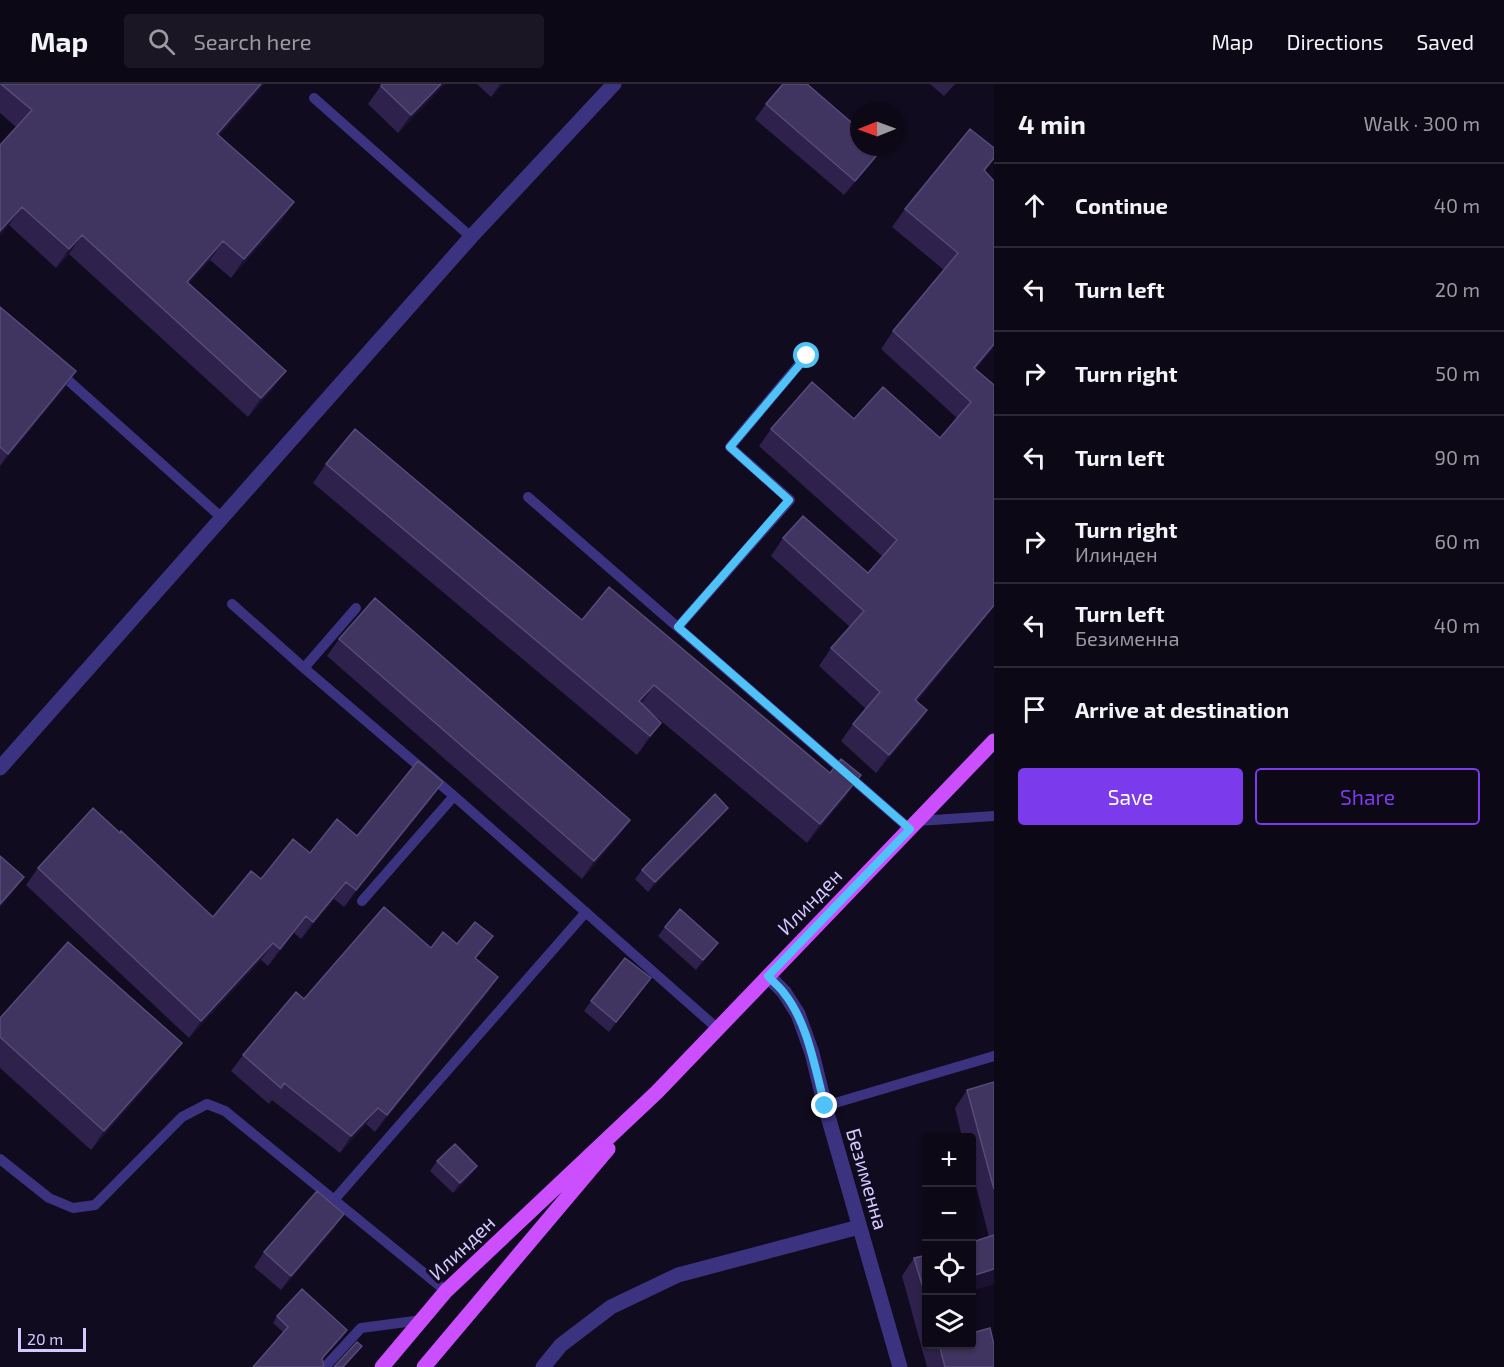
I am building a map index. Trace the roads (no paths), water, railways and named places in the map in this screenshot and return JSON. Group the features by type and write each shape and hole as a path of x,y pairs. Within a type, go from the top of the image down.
{"main road":[{"name":"Илинден","path":"382,1367 446,1291 657,1092 994,741"},
{"name":"Илинден","path":"424,1367 657,1092"}],"street":[{"path":"0,768 471,237 614,84"},
{"name":"Безименна","path":"768,976 784,992 798,1014 812,1053 900,1367"},
{"path":"543,1367 561,1345 611,1307 678,1275 859,1227"}],"lane":[{"path":"314,98 471,237"},
{"path":"678,627 789,500 730,447 807,356"},
{"path":"53,367 221,517"},
{"path":"528,497 678,627 914,825 994,816"},
{"path":"231,604 454,796 718,1029"},
{"path":"304,668 356,608"},
{"path":"362,901 454,796"},
{"path":"334,1200 586,912"},
{"path":"825,1106 994,1056"},
{"path":"0,1159 49,1198 73,1208 95,1205 182,1117 207,1104 225,1111 446,1291"},
{"path":"325,1367 361,1328 422,1320"}]}
